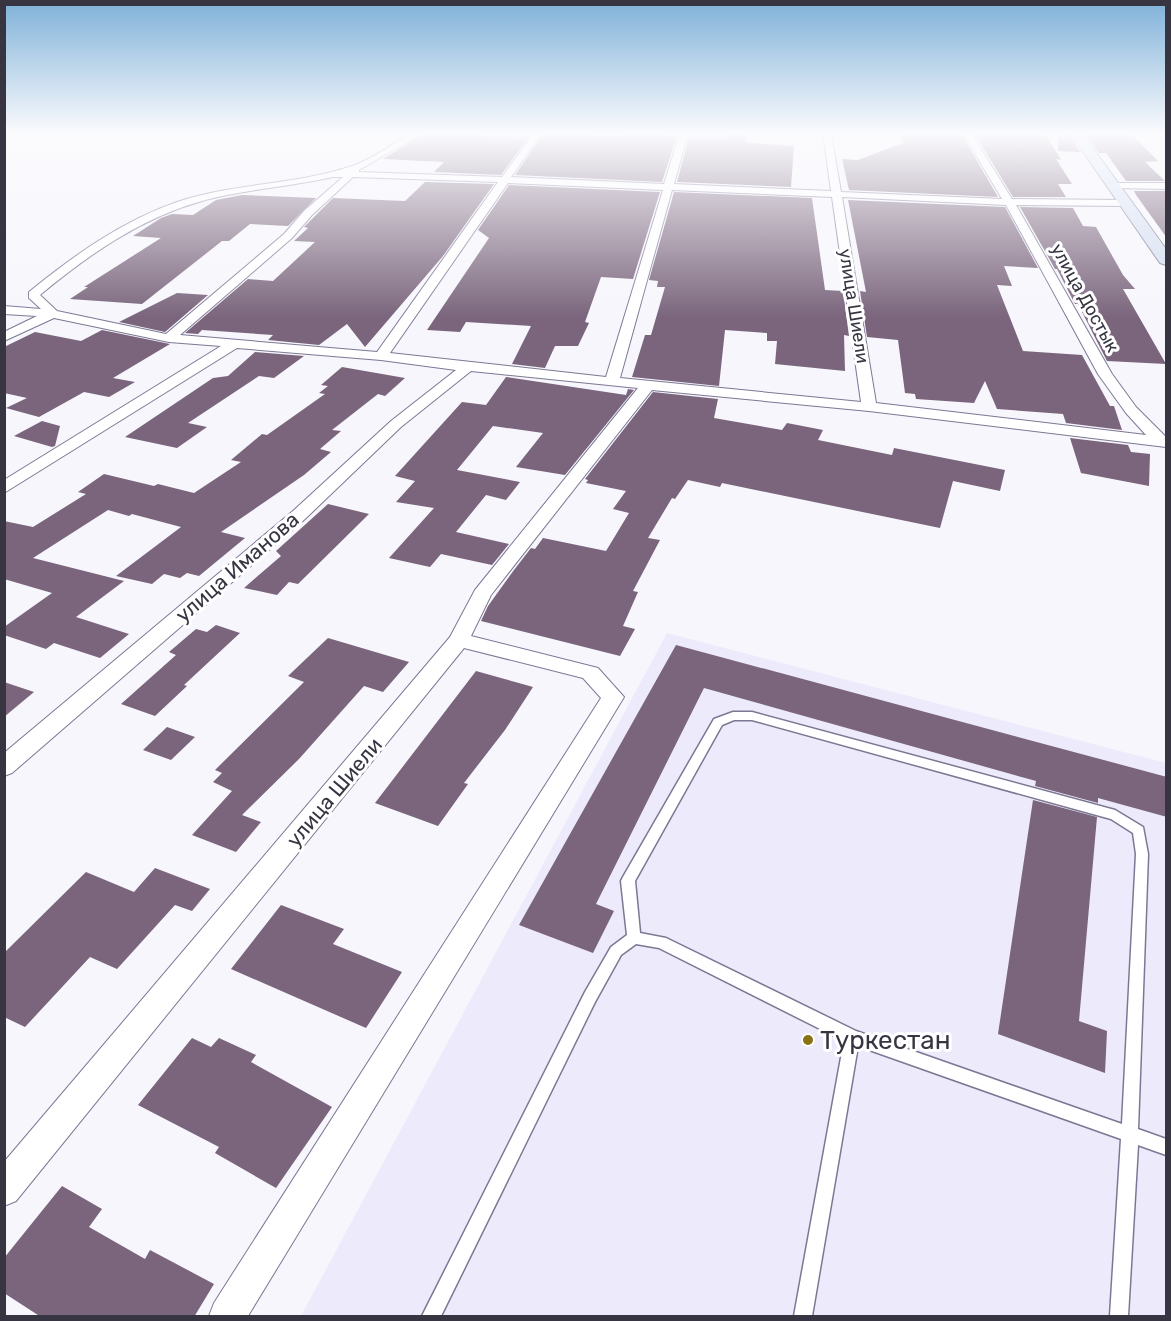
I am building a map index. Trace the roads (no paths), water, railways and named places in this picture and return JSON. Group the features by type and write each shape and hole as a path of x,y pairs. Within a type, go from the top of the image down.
{"street":[{"path":"53,314 33,295 54,277 144,219 199,199 222,195"},
{"path":"169,338 272,250 328,195"},
{"path":"381,356 494,195"},
{"path":"612,380 666,195"},
{"name":"улица Шиели","path":"836,195 869,407"},
{"path":"872,195 1060,204 1126,203"},
{"name":"улица Достык","path":"1006,195 1109,380 1143,426 1164,442"},
{"path":"1120,195 1161,244 1167,260"},
{"path":"4,310 53,314 169,338 237,342 612,380 869,407 1164,442"},
{"path":"4,337 53,314"},
{"path":"4,488 237,342"},
{"name":"улица Иманова","path":"8,760 299,514 396,424 468,367"},
{"name":"улица Шиели","path":"4,1189 459,640 482,594 649,384"},
{"path":"227,1317 613,697 590,673 459,640"}],"lane":[{"path":"634,938 628,881 718,722 733,716 752,716 1115,815 1139,830 1142,854 1130,1134 1119,1317"},
{"path":"431,1317 590,997 616,951 634,938 661,942 852,1037 1167,1147"},
{"path":"803,1317 852,1037"}],"place":[{"name":"Туркестан","path":"808,1040"}]}
